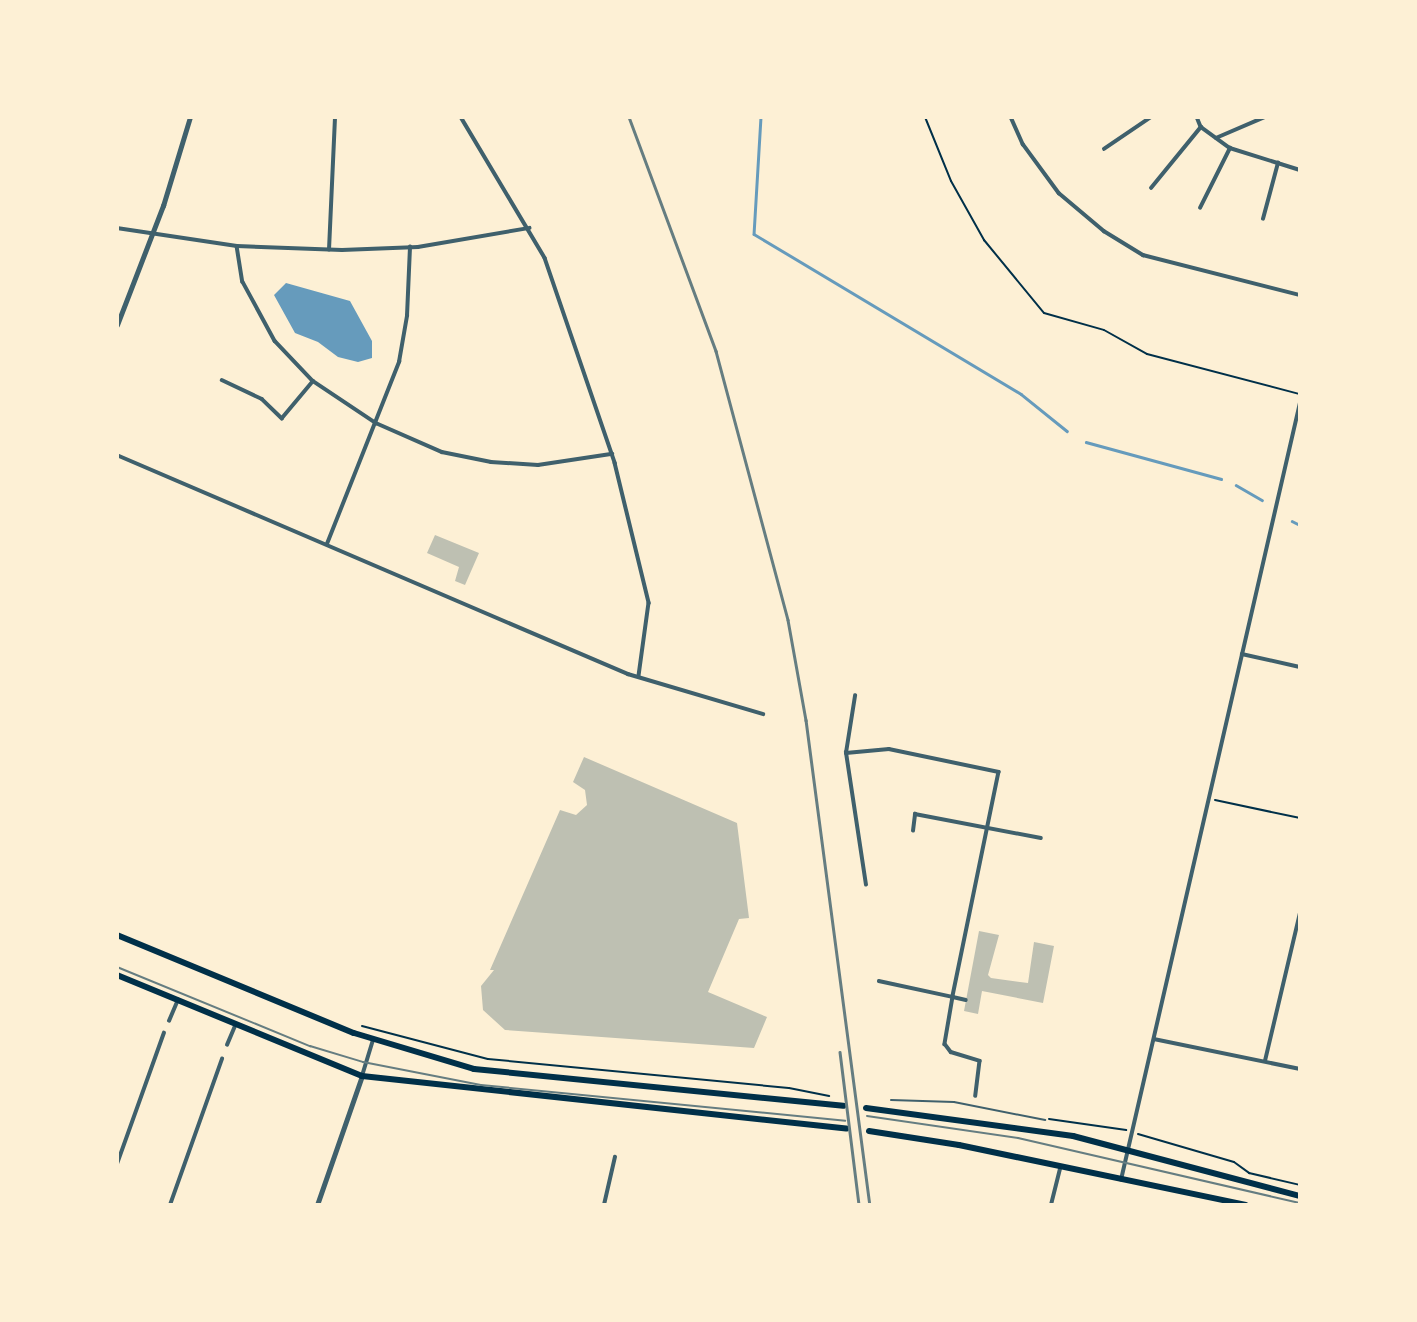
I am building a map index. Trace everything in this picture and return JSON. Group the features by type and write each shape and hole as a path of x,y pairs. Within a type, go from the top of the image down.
{"main road":[{"path":"117,935 373,1040 488,1071 843,1106"},
{"path":"117,975 235,1026 362,1076 846,1129"},
{"path":"866,1108 1073,1136 1300,1196"},
{"path":"869,1131 959,1145 1120,1182 1210,1196 1245,1205"}],"street":[{"path":"117,325 152,235 190,117"},
{"path":"329,250 335,117"},
{"path":"461,117 545,258 612,454 648,592 649,629 639,676"},
{"path":"1011,117 1023,144 1059,193 1104,231 1143,255 1300,295"},
{"path":"1104,149 1151,117"},
{"path":"1196,117 1201,127 1230,148 1300,170"},
{"path":"1216,138 1265,117"},
{"path":"1151,188 1201,127"},
{"path":"1200,208 1230,148"},
{"path":"1263,219 1278,163"},
{"path":"117,228 237,246 329,250 410,247 529,229"},
{"path":"237,246 240,273 258,316 288,357 313,381 376,423 442,452 491,462 538,465 612,454"},
{"path":"327,544 376,423 404,340 410,247"},
{"path":"222,380 262,399 282,418 313,381"},
{"path":"1120,1182 1300,403"},
{"path":"117,455 639,676 763,714"},
{"path":"1242,654 1300,667"},
{"path":"855,696 846,753 866,886"},
{"path":"846,753 889,749 999,772 944,1044 951,1052 980,1061 976,1096"},
{"path":"913,831 915,814 1041,838"},
{"path":"1265,1061 1300,913"},
{"path":"879,981 966,1000"},
{"path":"169,1021 178,1000"},
{"path":"227,1045 235,1026"},
{"path":"117,1164 164,1034"},
{"path":"1154,1039 1300,1069"},
{"path":"317,1205 373,1040"},
{"path":"170,1205 222,1059"},
{"path":"604,1205 615,1157"},
{"path":"1051,1205 1060,1168"},
{"path":"1208,1205 1210,1196"}],"lane":[{"path":"891,1100 954,1102 1045,1119"}],"path":[{"path":"925,117 951,181 984,240 1044,313 1104,330 1147,354 1300,394"},
{"path":"1209,798 1300,818"},
{"path":"368,1027 488,1059 793,1090 817,1095"},
{"path":"1050,1119 1125,1130"},
{"path":"1140,1134 1300,1185"}],"water":[{"path":"286,283 350,301 372,341 372,358 358,362 338,357 318,342 295,333 274,295"}],"building":[{"path":"435,535 479,553 465,585 455,581 459,567 427,553"},
{"path":"584,757 737,823 749,918 739,919 708,992 767,1017 754,1048 505,1030 483,1010 481,986 494,970 490,970 560,810 576,815 587,805 585,790 573,782"},
{"path":"979,931 999,935 988,975 991,978 1028,983 1034,942 1054,946 1043,1003 982,991 978,1014 964,1011"}],"waterway":[{"path":"761,117 754,234 1021,394 1067,431"},
{"path":"1086,442 1221,479"},
{"path":"1236,485 1262,500"},
{"path":"1292,521 1300,525"}],"tram line":[{"path":"117,967 310,1046 363,1062 481,1085 845,1121"},
{"path":"867,1116 1018,1138 1300,1203"}],"railway":[{"path":"629,117 716,351 788,620 806,720 870,1205"},
{"path":"840,1052 859,1205"}]}
